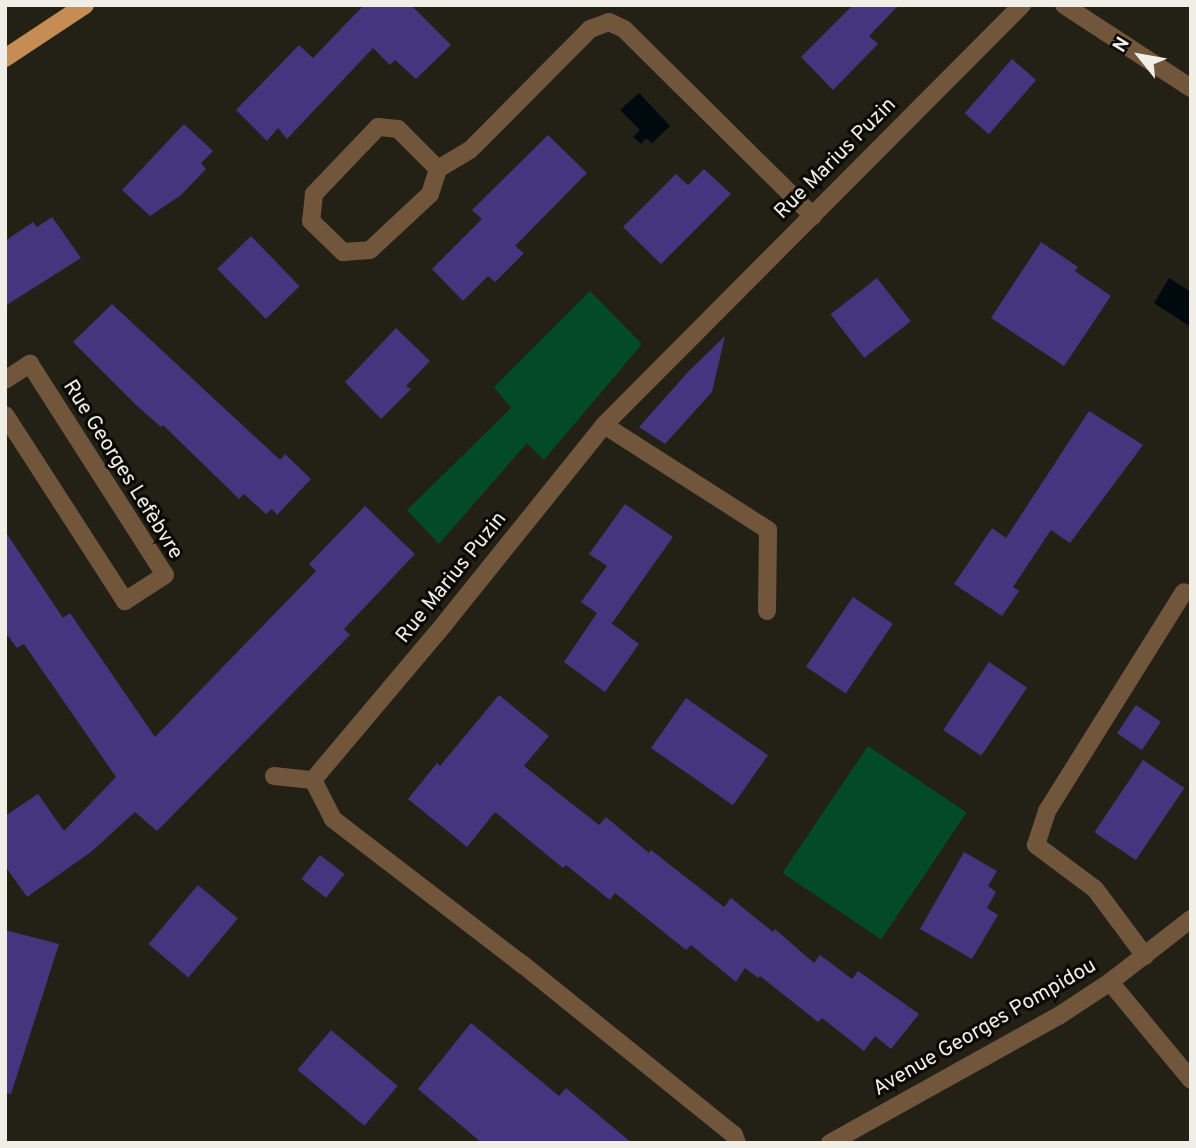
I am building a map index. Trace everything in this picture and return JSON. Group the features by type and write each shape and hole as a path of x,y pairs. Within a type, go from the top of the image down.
{"main road":[{"path":"5,58 85,5"}],"street":[{"name":"Rue Marius Puzin","path":"313,780 437,633 604,425 1023,5"},
{"path":"1065,5 1191,88"},
{"path":"438,169 398,130 379,127 314,194 312,221 343,252 370,250 430,194 438,169 470,150 590,29 609,22 624,29 813,216"},
{"name":"Rue Georges Lefèbvre","path":"5,380 30,364 165,575 125,601 5,415"},
{"path":"604,425 768,530 767,611"},
{"path":"1145,956 1095,889 1036,845 1046,811 1184,592"},
{"path":"274,776 313,780 333,819 523,965 734,1135 737,1143"},
{"name":"Avenue Georges Pompidou","path":"830,1143 1060,1015 1110,982 1191,919"},
{"path":"1110,982 1191,1080"}],"green space":[{"path":"590,291 642,344 544,460 527,443 439,544 407,510 511,408 494,387"},
{"path":"868,746 967,813 881,939 782,873"}],"shaded area":[{"path":"639,93 670,126 652,143 646,138 641,144 633,137 640,130 620,110"},
{"path":"1169,278 1191,292 1191,327 1154,303"}],"building":[{"path":"364,5 411,5 451,45 416,79 395,60 390,65 373,48 287,139 278,128 267,141 236,110 299,45 313,58"},
{"path":"853,5 899,5 869,36 878,44 833,90 801,57"},
{"path":"1012,59 1036,80 989,134 965,113"},
{"path":"184,124 213,151 201,163 206,169 181,195 150,216 122,190"},
{"path":"548,135 587,173 515,246 524,253 495,282 488,276 463,301 432,269 482,219 472,210"},
{"path":"704,169 731,194 661,264 623,227 676,174 688,185"},
{"path":"52,217 81,258 5,306 5,241 33,222 37,227"},
{"path":"251,236 300,286 266,319 217,269"},
{"path":"1041,242 1078,267 1075,271 1111,296 1064,366 991,318"},
{"path":"877,278 911,321 864,358 831,314"},
{"path":"112,304 280,460 285,454 311,479 277,515 272,509 266,514 244,494 239,499 163,425 161,427 136,405 73,342"},
{"path":"396,328 430,361 406,386 411,389 381,419 345,382"},
{"path":"725,336 712,392 665,444 639,427 688,372"},
{"path":"1089,411 1143,445 1070,543 1051,530 1013,587 1019,591 1002,616 954,584 992,528 1006,538"},
{"path":"625,504 673,537 612,623 606,619 639,644 605,692 564,662 597,613 581,602 607,566 589,554"},
{"path":"365,506 415,554 344,629 350,635 157,831 135,812 91,852 27,897 5,866 5,816 38,794 64,831 116,777 24,644 17,648 5,632 5,531 63,618 70,613 155,737 316,571 309,564"},
{"path":"853,597 893,624 846,693 806,667"},
{"path":"989,662 1027,688 981,756 943,730"},
{"path":"499,695 549,736 524,766 599,825 606,817 649,853 651,850 724,907 731,898 773,932 775,929 814,963 820,955 852,979 858,971 919,1014 891,1049 875,1036 864,1051 822,1018 818,1022 760,976 758,978 745,968 736,982 691,945 686,950 615,893 610,900 566,865 563,868 495,812 467,847 408,799 437,763 440,766"},
{"path":"686,698 768,755 733,805 651,748"},
{"path":"1136,705 1161,722 1142,750 1117,733"},
{"path":"1143,760 1184,788 1136,860 1094,832"},
{"path":"964,852 997,871 988,886 996,892 987,908 998,915 972,959 920,929"},
{"path":"320,855 344,874 326,898 302,879"},
{"path":"198,885 238,918 188,977 149,944"},
{"path":"5,930 59,944 11,1094 5,1093"},
{"path":"471,1023 559,1096 566,1088 632,1143 482,1143 418,1089"},
{"path":"331,1030 398,1086 364,1126 298,1070"}]}
